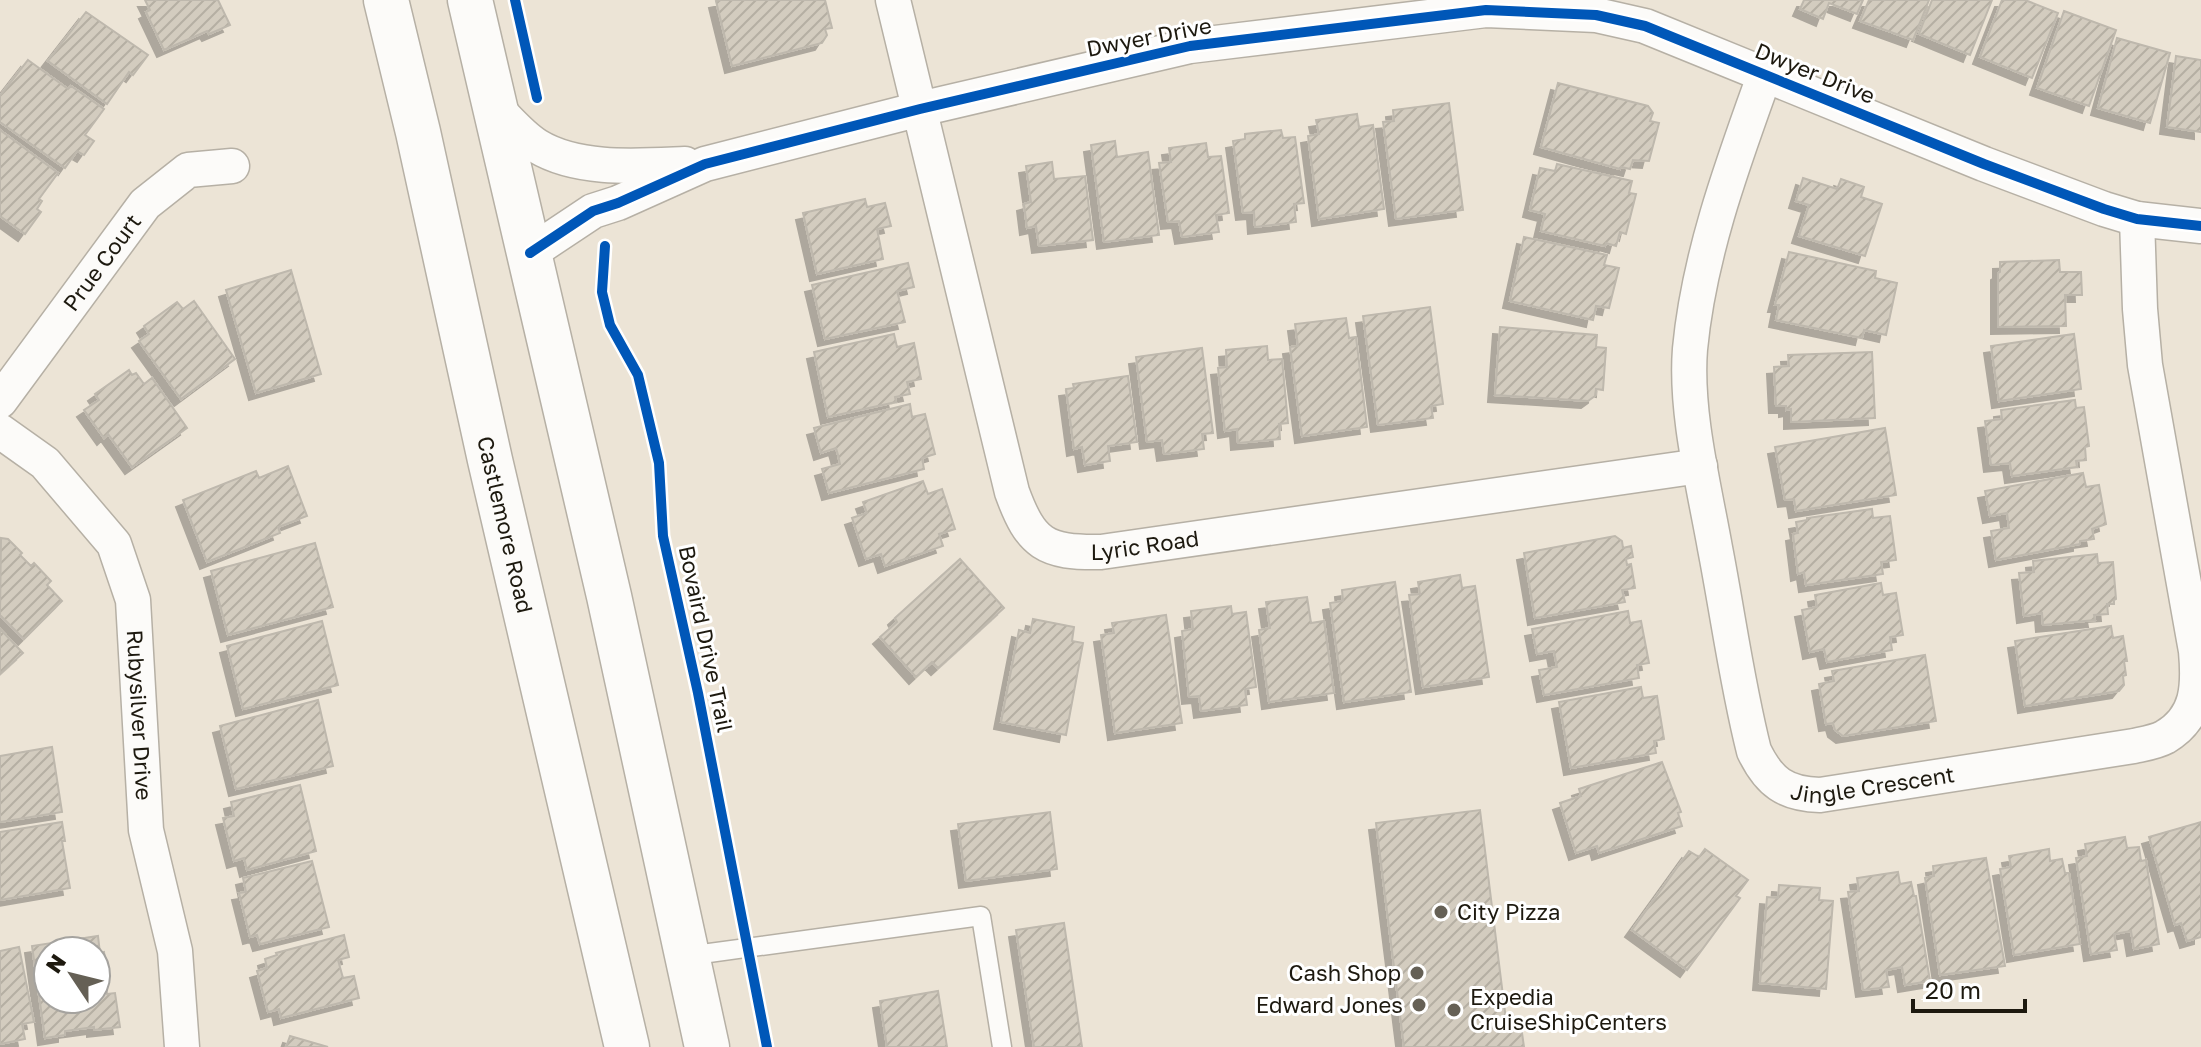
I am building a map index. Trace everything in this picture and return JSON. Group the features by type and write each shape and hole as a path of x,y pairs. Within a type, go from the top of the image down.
{"main road":[{"name":"Castlemore Road","path":"386,0 627,1047"},
{"path":"470,0 609,596 707,1047"}],"street":[{"name":"Lyric Road","path":"893,0 1012,492 1024,523 1043,542 1068,553 1101,552 1700,466"},
{"name":"Dwyer Drive","path":"530,253 593,211 705,164 920,109 1190,46 1486,10 1596,15 1645,26 1984,164 2137,219 2201,226"},
{"name":"Jingle Crescent","path":"1765,74 1717,213 1690,351 1691,395 1700,466 1754,751 1769,777 1799,794 1820,795 2134,746 2164,737 2181,723 2193,706 2199,684 2196,651 2145,365 2137,219"},
{"name":"Dwyer Drive","path":"495,107 534,144 555,155 622,165 705,164"},
{"name":"Prue Court","path":"0,401 145,204 188,170 232,166"},
{"name":"Rubysilver Drive","path":"0,431 45,463 114,544 133,600 146,830 175,951 182,1047"}],"lane":[{"path":"686,956 981,916 1002,1047"}],"building":[{"path":"145,0 218,0 230,25 209,34 207,31 164,50 146,12 150,10"},
{"path":"825,0 832,28 825,29 827,35 822,43 732,66 716,1"},
{"path":"1804,0 1863,0 1857,14 1829,3 1823,19 1800,9"},
{"path":"1869,0 1929,0 1913,40 1860,21"},
{"path":"1932,0 1992,0 1970,55 1919,34"},
{"path":"2002,0 2025,0 2058,13 2032,78 1980,57"},
{"path":"2064,11 2116,30 2089,106 2037,88"},
{"path":"86,12 148,55 133,75 129,72 107,104 48,61"},
{"path":"2117,38 2170,53 2150,123 2098,108"},
{"path":"2176,56 2201,60 2201,132 2167,127"},
{"path":"28,60 68,89 71,86 104,109 85,135 94,141 84,155 77,151 65,168 0,122 0,96"},
{"path":"1558,83 1648,106 1653,113 1650,121 1659,123 1649,161 1633,160 1630,169 1620,169 1541,147"},
{"path":"1449,103 1463,210 1396,219 1383,122 1394,121 1393,110"},
{"path":"1357,114 1359,127 1373,125 1384,209 1319,219 1308,136 1319,134 1316,120"},
{"path":"0,130 58,173 39,199 42,201 37,209 41,212 25,234 0,216"},
{"path":"1281,130 1283,138 1295,137 1304,203 1294,204 1296,222 1255,227 1254,212 1243,213 1233,141 1245,139 1245,134"},
{"path":"1115,141 1117,157 1148,152 1159,235 1104,242 1091,145"},
{"path":"1206,143 1208,157 1221,156 1229,213 1216,215 1219,232 1182,237 1179,221 1168,222 1159,163 1171,162 1169,148"},
{"path":"1052,162 1054,179 1085,176 1093,240 1039,246 1036,226 1027,228 1024,204 1031,202 1026,166"},
{"path":"1557,164 1632,181 1629,193 1636,194 1626,234 1620,232 1616,246 1541,231 1545,214 1530,210 1540,168 1555,171"},
{"path":"1803,178 1837,189 1841,179 1864,187 1861,197 1882,204 1865,256 1799,236 1809,205 1796,201"},
{"path":"865,199 867,207 885,203 891,226 877,229 883,259 817,274 803,213"},
{"path":"1524,237 1607,255 1604,265 1619,268 1609,308 1596,306 1593,320 1510,301"},
{"path":"1789,252 1876,271 1875,278 1897,283 1886,335 1864,330 1862,338 1776,320 1779,305 1775,305"},
{"path":"2059,260 2060,272 2081,272 2082,295 2065,295 2066,326 1998,327 2000,262"},
{"path":"908,263 914,287 897,291 905,322 825,339 812,285"},
{"path":"291,270 321,374 256,393 226,290"},
{"path":"194,301 235,359 181,399 139,341 149,334 144,326 177,302 183,309"},
{"path":"1430,307 1443,404 1431,406 1433,418 1378,425 1363,316"},
{"path":"1346,318 1349,338 1356,337 1367,427 1302,436 1290,347 1298,346 1295,324"},
{"path":"1500,327 1597,335 1596,347 1606,348 1603,390 1596,389 1595,396 1588,401 1495,395"},
{"path":"894,334 897,347 914,343 921,379 907,382 910,394 895,397 896,402 828,417 814,352"},
{"path":"2074,334 2081,389 1999,401 1991,346"},
{"path":"1267,346 1268,360 1282,359 1288,423 1279,424 1280,439 1238,443 1237,429 1225,431 1218,368 1227,367 1226,350"},
{"path":"1202,348 1213,433 1202,434 1204,449 1164,454 1162,440 1147,442 1136,357"},
{"path":"1872,352 1875,418 1791,422 1791,409 1776,406 1774,367 1789,366 1788,355"},
{"path":"129,370 132,375 136,373 144,384 152,378 187,428 132,467 108,434 104,438 84,410 99,400 95,394"},
{"path":"1128,376 1137,442 1108,446 1110,461 1085,465 1082,447 1074,449 1066,389 1074,388 1073,384"},
{"path":"2075,400 2076,408 2084,407 2089,446 2085,447 2086,460 2076,461 2077,467 2012,476 2010,463 1991,465 1985,421 2002,419 2001,410"},
{"path":"910,404 912,417 925,414 935,454 922,458 924,469 829,493 822,469 840,464 838,455 836,448 821,453 814,428"},
{"path":"1885,428 1896,495 1796,511 1794,499 1785,500 1775,447"},
{"path":"288,466 307,516 278,527 280,533 207,562 183,500 256,471 259,478"},
{"path":"2083,473 2086,487 2099,485 2106,524 2092,529 2094,539 1996,560 1991,531 2009,528 2007,513 1990,516 1985,491"},
{"path":"923,481 928,494 942,489 955,529 939,534 943,546 885,566 881,554 866,559 852,518 867,513 863,502"},
{"path":"1872,509 1873,518 1890,516 1896,560 1881,562 1883,574 1806,585 1804,572 1798,574 1793,534 1798,533 1796,522"},
{"path":"1615,536 1622,541 1623,548 1631,546 1633,557 1626,559 1627,565 1631,564 1635,588 1622,590 1625,602 1535,618 1524,553"},
{"path":"1,538 8,539 31,566 34,563 51,581 47,585 62,601 24,639 0,615"},
{"path":"315,543 333,607 228,635 211,571"},
{"path":"2097,554 2098,563 2113,562 2116,599 2114,604 2107,604 2108,614 2094,615 2095,620 2043,625 2042,613 2024,616 2019,573 2034,572 2033,561"},
{"path":"960,559 1004,608 938,668 932,662 916,677 880,637 897,622 895,618"},
{"path":"1460,575 1462,588 1475,586 1489,677 1423,687 1409,595 1420,594 1418,582"},
{"path":"1395,582 1411,692 1344,702 1330,603 1343,601 1342,590"},
{"path":"1881,583 1883,595 1896,593 1903,635 1890,637 1892,650 1827,662 1824,649 1810,652 1802,610 1817,607 1815,595"},
{"path":"1307,597 1311,623 1324,621 1334,693 1269,702 1259,630 1270,628 1266,602"},
{"path":"1231,606 1232,614 1246,612 1256,687 1245,689 1247,705 1201,711 1199,696 1189,697 1182,631 1193,629 1191,611"},
{"path":"1628,611 1630,623 1641,621 1649,663 1637,665 1639,678 1544,695 1539,670 1557,667 1554,651 1537,654 1532,629"},
{"path":"1166,615 1182,723 1115,733 1101,635 1114,633 1112,623"},
{"path":"1033,619 1074,627 1072,641 1083,643 1066,735 1001,722 1019,630 1030,633"},
{"path":"322,621 338,685 243,709 227,646"},
{"path":"2111,626 2113,638 2123,636 2127,661 2124,661 2124,685 2119,691 2025,706 2015,641"},
{"path":"0,629 23,653 0,674"},
{"path":"1925,655 1936,721 1843,736 1835,730 1833,723 1826,724 1819,684 1834,681 1832,671"},
{"path":"1641,687 1643,698 1657,696 1664,739 1654,741 1656,753 1571,768 1559,702"},
{"path":"318,700 333,766 236,789 220,726"},
{"path":"52,747 62,812 0,822 0,756"},
{"path":"1662,762 1681,812 1678,813 1682,826 1599,853 1597,846 1576,853 1560,803 1581,796 1579,789"},
{"path":"300,785 316,851 247,870 244,858 234,861 223,818 234,816 231,802"},
{"path":"1480,810 1507,1028 1521,1026 1524,1047 1404,1047 1376,823"},
{"path":"1050,812 1057,869 966,881 958,824"},
{"path":"62,822 70,888 0,900 0,832"},
{"path":"2201,822 2201,937 2187,941 2181,923 2175,925 2149,837"},
{"path":"2125,837 2127,848 2139,847 2141,861 2146,860 2159,944 2134,949 2131,931 2114,934 2117,950 2091,954 2076,858 2087,856 2085,844"},
{"path":"1705,849 1748,880 1736,896 1740,898 1687,970 1632,930 1689,851 1699,857"},
{"path":"2049,849 2050,861 2062,859 2065,873 2069,873 2080,944 2014,955 2000,869 2011,867 2009,856"},
{"path":"1986,858 2005,966 1940,975 1925,878 1934,876 1933,866"},
{"path":"312,861 329,927 260,944 257,935 250,937 239,893 246,892 243,878"},
{"path":"1898,872 1900,884 1911,882 1916,896 1930,981 1905,985 1902,967 1886,970 1889,987 1863,990 1848,892 1859,891 1857,878"},
{"path":"1779,885 1820,888 1819,900 1833,901 1826,989 1760,983 1767,897 1778,898"},
{"path":"1064,923 1082,1047 1034,1047 1016,930"},
{"path":"344,935 349,957 338,960 343,978 354,976 359,998 281,1018 279,1009 268,1012 257,971 267,968 265,959 276,953"},
{"path":"19,947 34,1022 22,1024 25,1039 0,1044 0,951"},
{"path":"938,991 947,1047 887,1047 880,1001"},
{"path":"112,993 115,993 120,1027 65,1031 65,1035 45,1038 42,1015 112,1015"},
{"path":"290,1036 328,1047 286,1047"}],"cycle path":[{"path":"515,0 537,98"},
{"path":"530,253 593,211 705,164 920,109 1190,46 1486,10 1596,15 1645,26 1984,164 2104,209 2137,219 2201,226"},
{"name":"Bovaird Drive Trail","path":"605,246 602,292 610,325 638,375 659,463 663,536 698,693 767,1047"}],"place":[{"name":"City Pizza","path":"1441,912"},
{"name":"Cash Shop","path":"1417,973"},
{"name":"Edward Jones","path":"1419,1005"},
{"name":"Expedia CruiseShipCenters","path":"1454,1010"}]}
